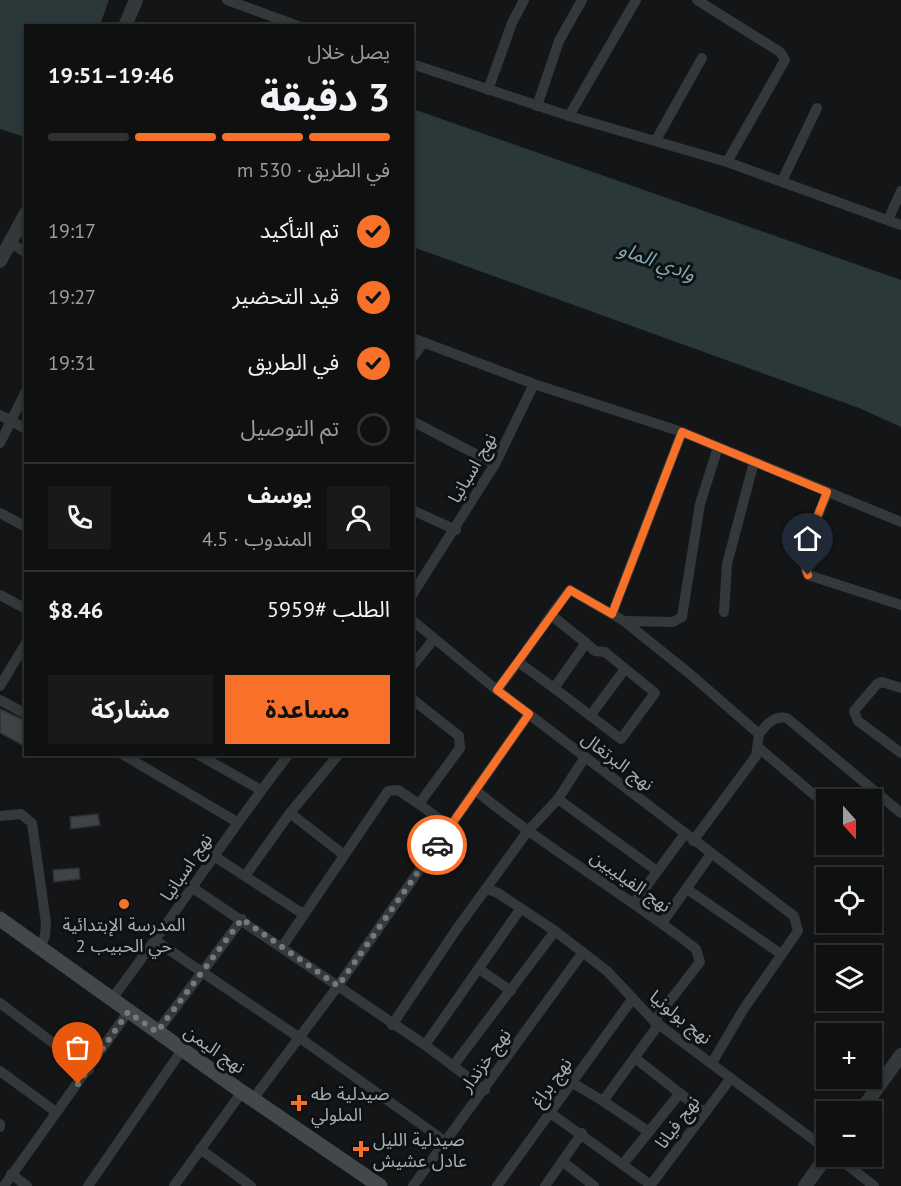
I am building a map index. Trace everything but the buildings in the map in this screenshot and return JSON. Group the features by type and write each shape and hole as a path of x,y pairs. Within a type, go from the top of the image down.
{"main road":[{"name":"نهج اليمن","path":"0,919 128,1012 380,1186"}],"street":[{"path":"125,24 136,0"},
{"path":"227,0 293,24"},
{"path":"488,90 512,23 524,0"},
{"path":"537,106 559,41 582,0"},
{"path":"569,116 636,0"},
{"path":"697,0 780,52 785,60 727,162"},
{"path":"656,140 702,58"},
{"path":"414,65 569,116 727,162 901,225"},
{"path":"782,181 817,108"},
{"path":"888,220 901,191"},
{"path":"0,261 24,217"},
{"path":"10,242 24,252"},
{"path":"414,339 534,384 682,432 901,522"},
{"path":"414,355 424,342"},
{"name":"نهج اسبانيا","path":"414,592 456,530 495,464 534,384"},
{"path":"0,443 24,395"},
{"path":"0,415 24,428"},
{"path":"414,422 495,464"},
{"path":"612,614 682,432"},
{"path":"624,621 673,622 682,617 700,504 718,447"},
{"path":"724,612 727,564 754,462"},
{"path":"827,492 810,539 804,566 808,575 901,605"},
{"path":"414,511 456,530"},
{"path":"0,513 24,526"},
{"path":"497,690 570,590 624,621 759,734"},
{"path":"0,595 24,608"},
{"path":"518,662 621,739 655,693 605,652 595,651 550,615"},
{"name":"نهج البرتغال","path":"414,622 497,690 688,838 794,916 798,931 781,954"},
{"path":"414,664 434,639"},
{"path":"554,688 586,643"},
{"path":"0,686 24,645"},
{"path":"590,716 625,669"},
{"path":"901,688 882,682 877,684 854,711 858,721 901,753"},
{"path":"0,700 24,713"},
{"path":"414,701 459,736 461,741 460,748 419,804"},
{"path":"174,1186 200,1149 300,1038 529,714"},
{"path":"634,903 657,870 688,838 756,756 759,748 759,734 767,724 781,717 787,718 901,813"},
{"path":"759,748 816,796"},
{"path":"125,756 237,822"},
{"path":"201,756 261,790"},
{"name":"نهج اسبانيا","path":"111,1000 156,941 237,822 287,756"},
{"path":"245,876 290,813 337,756"},
{"path":"392,1025 456,930 527,832 558,799 585,757"},
{"path":"282,947 388,791 398,790 450,827"},
{"name":"نهج الفيليبين","path":"475,790 527,832 634,903 696,949 700,962 657,1023"},
{"path":"558,799 657,870"},
{"path":"290,813 344,855"},
{"path":"0,816 21,814 32,823 45,924 45,936 40,948"},
{"path":"662,923 711,854"},
{"path":"214,856 303,914"},
{"path":"193,888 242,919 392,1025 425,1045 485,1090"},
{"name":"نهج بولونيا","path":"487,889 520,908 583,952 619,981 657,1023 816,1142"},
{"path":"687,889 781,954 712,1063"},
{"path":"425,1045 520,908"},
{"path":"157,1032 242,919"},
{"path":"453,1066 555,931"},
{"path":"156,941 300,1038 446,1142"},
{"name":"نهج خزندار","path":"413,1186 485,1090 583,952"},
{"path":"479,969 511,991"},
{"name":"نهج براغ","path":"497,1186 633,999"},
{"path":"0,1004 89,1070"},
{"path":"4,1186 89,1070 128,1012"},
{"path":"603,1101 635,1058 657,1023"},
{"path":"88,1186 183,1050"},
{"path":"868,1101 901,1055"},
{"path":"635,1058 705,1113"},
{"path":"0,1071 56,1112"},
{"name":"نهج فيانا","path":"651,1185 731,1078"},
{"path":"571,1082 649,1132"},
{"path":"623,1164 680,1093"},
{"path":"549,1112 582,1133 651,1185"},
{"path":"551,1184 562,1161 582,1133"},
{"path":"200,1149 250,1186"},
{"path":"562,1161 594,1186"},
{"path":"805,1186 819,1167"},
{"path":"850,1167 874,1186"},
{"path":"11,1174 27,1186"}],"water":[{"path":"0,0 109,0 100,24 24,24 24,137 0,129"},
{"name":"وادي الماو","path":"414,109 901,280 901,427 859,408 414,247"}],"way so far":[{"path":"78,1084 128,1012 157,1032 242,919 338,986 437,845"}],"place":[{"name":"المدرسة الإبتدائية حي الحبيب 2","path":"124,904"},
{"name":"صيدلية طه الملولي","path":"299,1103"},
{"name":"صيدلية الليل عادل عشيش","path":"361,1149"}],"route":[{"path":"437,845 529,714 497,690 550,615 570,590 612,614 682,432 827,492 810,539 804,566 808,575"}]}
